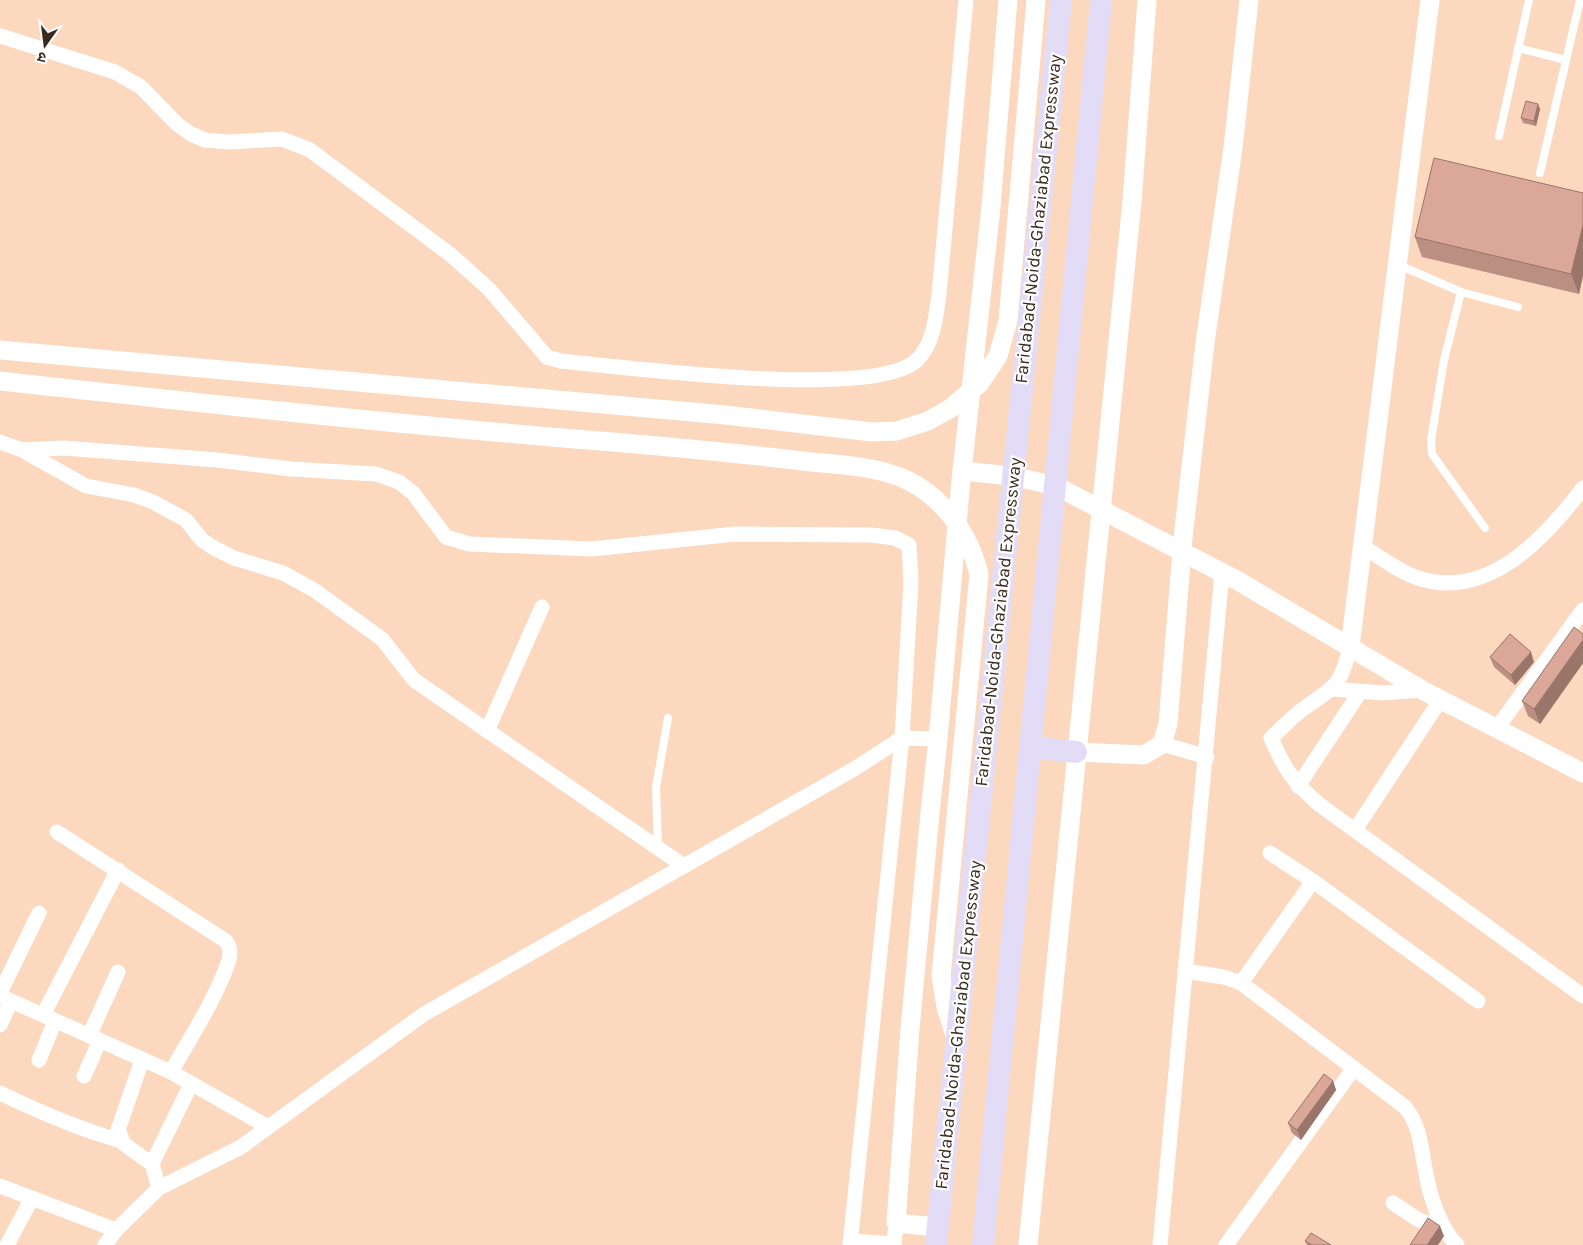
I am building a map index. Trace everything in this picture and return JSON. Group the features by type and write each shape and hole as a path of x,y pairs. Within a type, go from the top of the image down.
{"main road":[{"name":"Faridabad-Noida-Ghaziabad Expressway","path":"937,1236 1061,0"},
{"path":"983,1245 1101,0"},
{"path":"1031,747 1076,752"}],"street":[{"path":"0,36 115,72 141,87 177,124 191,134 205,140 229,142 282,139 310,150 451,255 490,289 547,357 560,361 702,374 795,380 862,377 904,369 916,361 927,345 933,331 939,294 966,0"},
{"path":"22,450 64,448 217,460 291,469 376,474 399,482 413,493 446,537 469,544 592,549 735,534 871,535 895,538 909,545 911,583 902,738 850,1243 894,1244 910,1029 938,739 962,531 962,471 991,207 1008,0"},
{"path":"0,350 725,415 872,432 897,431 928,421 951,408 980,384 998,356 1008,321 1036,0"},
{"path":"1028,1245 1132,201 1147,0"},
{"path":"1076,752 1144,755 1162,744 1168,724 1182,552 1205,343 1233,148 1249,0"},
{"path":"1430,0 1350,647 1345,667 1332,689 1302,709 1271,738 1285,769 1298,786 1320,805 1583,996"},
{"path":"0,381 408,425 722,451 866,469 900,477 926,491 941,504 962,531 973,551 979,574 941,976 946,1007 956,1039"},
{"path":"0,442 22,450 86,486 134,495 153,502 186,520 202,540 214,548 234,558 283,573 314,590 382,639 414,680 684,866"},
{"path":"962,471 1012,476 1056,486 1222,573 1422,690 1583,773"},
{"path":"1362,546 1416,578 1434,583 1462,583 1488,576 1519,557 1559,520 1583,488"},
{"path":"1160,1245 1222,573"},
{"path":"487,731 542,607"},
{"path":"1497,728 1583,610"},
{"path":"1332,689 1383,693 1422,690"},
{"path":"1298,786 1360,692"},
{"path":"1356,830 1440,699"},
{"path":"105,1245 116,1230 160,1188 241,1147 424,1014 854,769 902,738 938,739"},
{"path":"1162,744 1206,757"},
{"path":"57,832 226,941 230,947 228,962 217,986 171,1072"},
{"path":"1270,853 1478,1001"},
{"path":"39,1060 49,1018 118,870"},
{"path":"1241,983 1313,882"},
{"path":"0,1026 4,997 40,913"},
{"path":"1185,971 1224,976 1241,983 1381,1087 1413,1116 1418,1129 1426,1176 1438,1214 1446,1230 1457,1245"},
{"path":"84,1076 94,1038 118,972"},
{"path":"4,997 171,1072 268,1127"},
{"path":"121,1141 118,1130 119,1123 142,1060"},
{"path":"1226,1245 1354,1068"},
{"path":"152,1164 191,1084"},
{"path":"0,1093 32,1109 97,1134 121,1141 152,1164 160,1188"},
{"path":"0,1186 116,1230"},
{"path":"7,1245 32,1198"},
{"path":"1393,1203 1428,1224 1446,1230"},
{"path":"896,1223 937,1236"}],"lane":[{"path":"1499,136 1529,0"},
{"path":"1540,173 1580,0"},
{"path":"1518,48 1566,60"},
{"path":"1397,264 1461,292 1518,306"},
{"path":"1461,292 1444,360 1431,440 1432,454 1485,528"},
{"path":"658,849 656,779 668,718"}],"building":[{"path":"1526,101 1538,104 1534,121 1521,118"},
{"path":"1434,158 1583,193 1583,225 1571,274 1415,237"},
{"path":"1574,627 1583,634 1583,640 1534,709 1522,701"},
{"path":"1510,634 1531,652 1511,675 1490,657"},
{"path":"1324,1074 1333,1081 1297,1130 1288,1123"},
{"path":"1428,1218 1440,1226 1427,1245 1410,1245"},
{"path":"1311,1233 1331,1245 1312,1245 1305,1241"}]}
